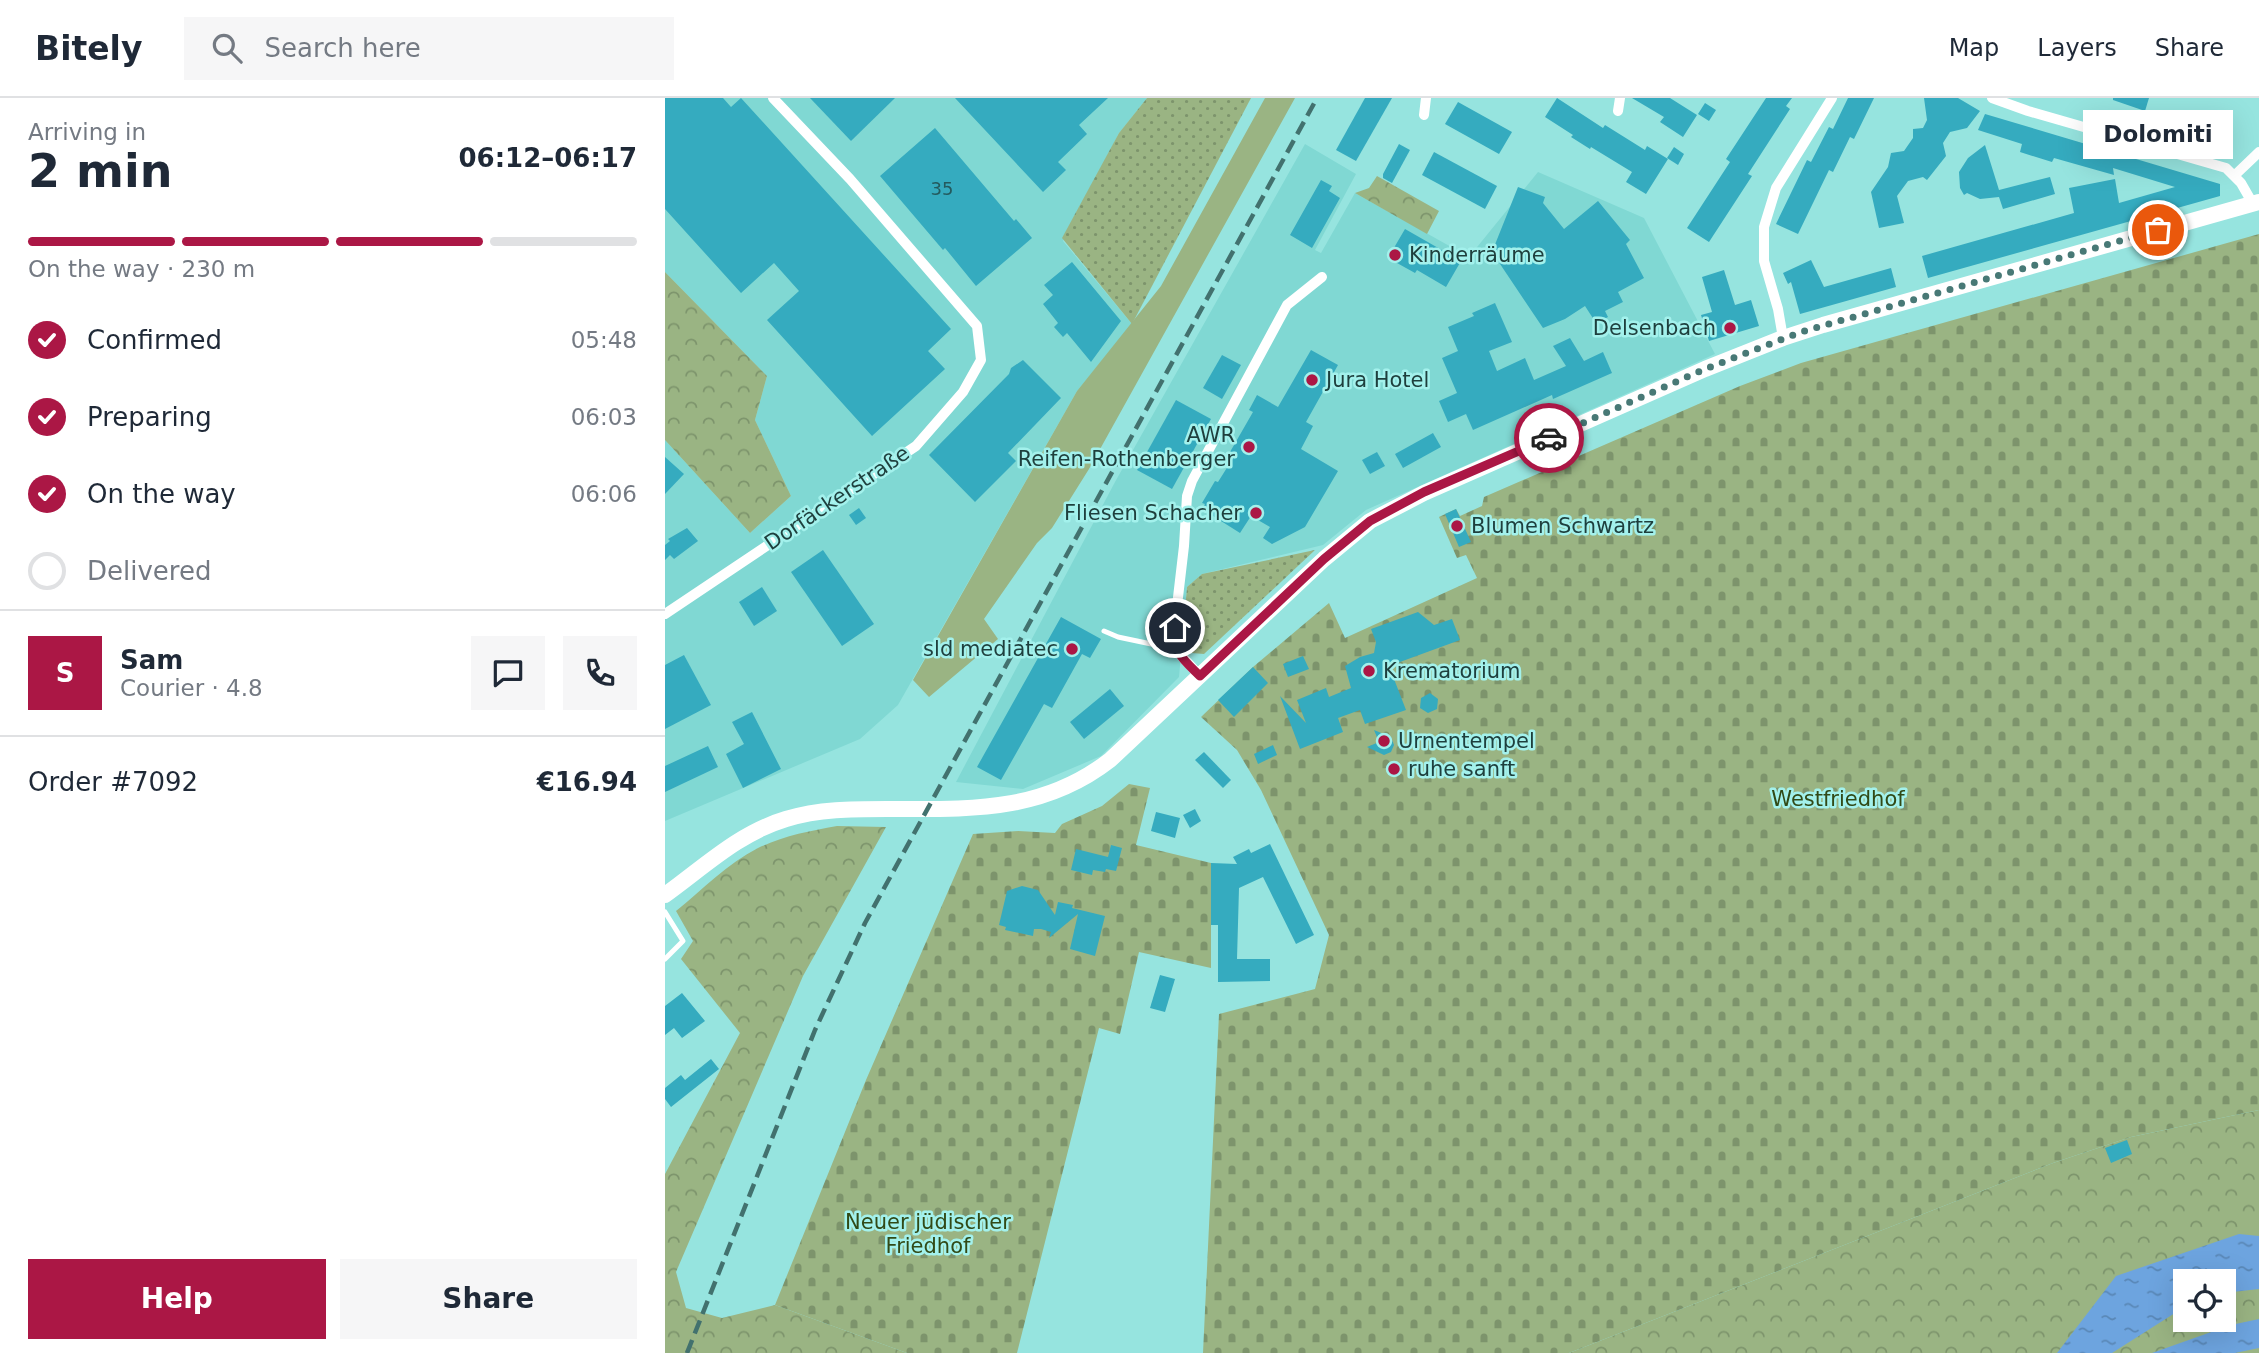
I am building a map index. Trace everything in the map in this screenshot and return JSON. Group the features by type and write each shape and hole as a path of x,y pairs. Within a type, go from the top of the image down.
{"main road":[{"path":"665,895 727,848 748,835 785,819 831,810 997,806 1031,800 1080,781 1110,760 1342,543 1370,521 1395,506 1705,369 1783,338 2256,203"}],"street":[{"name":"Dorfäckerstraße","path":"665,614 916,446 963,392 981,360 977,326 850,179 773,98"},
{"path":"1424,115 1426,98"},
{"path":"1618,111 1620,98"},
{"path":"1783,338 1764,261 1764,227 1776,188 1832,98"},
{"path":"1992,98 2216,164 2235,174 2256,203"},
{"path":"2235,174 2259,152"},
{"path":"1200,676 1175,649 1173,640 1184,547 1185,512 1192,481 1287,305 1322,277"}],"lane":[{"path":"1104,631 1118,637 1175,649"},
{"path":"665,912 683,941 681,946 665,959"}],"shaded area":[{"path":"665,98 1147,98 1119,133 1063,241 1132,324 1077,391 898,705 860,739 665,821 665,440 750,533 791,496 755,420 767,376 665,272"},
{"path":"1305,144 1356,174 1315,250 1321,253 1355,193 1469,257 1538,172 1644,218 1715,354 1366,510 1323,545 1202,574 1187,587 1179,677 1101,756 1023,789 956,782 1115,482"}],"green space":[{"path":"1147,98 1251,98 1132,324 1062,238 1119,133"},
{"path":"1265,98 1295,98 1089,469 1052,528 1037,543 984,619 998,639 929,697 913,680 1077,391 1161,286"},
{"path":"1377,176 1439,211 1427,234 1355,193 1369,188"},
{"name":"Westfriedhof","path":"2259,234 2259,1110 2131,1137 2053,1163 1569,1353 1203,1353 1219,1014 1315,989 1329,935 1261,790 1237,750 1201,717 1253,667 1329,603 1345,638 1477,578 1466,555 1457,558 1439,517 1456,509 1460,516 1482,506 1484,497 1740,386 1801,363"},
{"path":"665,272 767,376 755,420 791,496 750,533 665,440"},
{"path":"1315,550 1204,654 1192,653 1182,646 1187,587 1202,574"},
{"name":"Neuer jüdischer Friedhof","path":"1129,784 1150,788 1136,845 1211,863 1211,968 1139,952 1120,1034 1099,1028 1017,1353 907,1353 775,1305 866,1080 973,834 1018,831 1055,833 1062,824 1102,806"},
{"path":"837,826 886,827 803,976 676,1272 686,1308 722,1318 775,1305 907,1353 665,1353 665,1174 740,1033 681,959 693,941 676,911 726,869 758,848 787,837"},
{"path":"2259,1110 2259,1353 1569,1353 2053,1163 2131,1137"}],"water":[{"path":"2239,1234 2259,1236 2259,1289 2236,1292 2236,1269 2173,1269 2173,1314 2112,1353 2057,1353 2116,1276"},
{"path":"2259,1319 2259,1348 2235,1353 2152,1353 2211,1332 2236,1332 2236,1324"}],"building":[{"path":"665,98 723,98 731,107 741,98 951,329 928,351 945,369 872,436 767,320 799,291 774,263 741,293 665,209"},
{"path":"810,98 895,98 851,141"},
{"path":"955,98 1108,98 1079,125 1087,134 1058,162 1066,170 1043,192"},
{"path":"1365,98 1392,98 1356,161 1336,150"},
{"path":"1557,98 1603,128 1605,125 1645,150 1647,146 1668,159 1646,194 1626,182 1632,172 1571,137 1573,135 1545,117"},
{"path":"1632,98 1670,98 1697,115 1683,137 1660,122 1664,117"},
{"path":"1766,98 1792,98 1786,106 1790,109 1748,174 1752,176 1709,242 1687,228 1730,162 1726,159"},
{"path":"1848,98 1874,98 1854,139 1850,137 1833,172 1829,170 1798,234 1776,224 1807,160 1811,162 1829,127 1833,129"},
{"path":"1924,98 1958,98 1980,111 1967,128 1950,132 1943,143 1946,156 1927,180 1923,177 1908,181 1897,196 1904,223 1879,228 1871,192 1888,167 1891,153 1904,151 1913,138 1913,129 1923,128 1927,120"},
{"path":"2113,98 2149,98 2145,111"},
{"path":"1458,102 1512,132 1499,154 1445,124"},
{"path":"1705,103 1716,110 1709,121 1698,114"},
{"path":"2166,112 2190,119 2189,123 2211,130 2206,147 2160,133"},
{"path":"1985,114 2220,184 2220,196 1928,278 1922,256 2074,213 2069,188 2115,179 2119,203 2175,187 2113,168 2114,175 2054,158 2052,162 2020,152 2022,144 1978,130"},
{"path":"935,128 1014,221 1016,219 1032,238 976,286 880,176"},
{"path":"1399,144 1410,150 1392,183 1383,178 1383,174"},
{"path":"1985,145 1999,190 2050,177 2055,194 2003,209 1999,197 1980,199 1967,193 1964,195 1960,188 1959,172 1968,158"},
{"path":"1674,147 1684,154 1678,165 1667,158"},
{"path":"1434,152 1497,186 1485,209 1422,175"},
{"path":"1321,180 1332,186 1329,191 1340,198 1312,248 1290,235"},
{"path":"1518,187 1545,197 1543,203 1564,229 1598,201 1630,240 1626,244 1644,278 1618,292 1623,302 1605,311 1608,317 1596,323 1585,306 1565,319 1543,328 1492,252"},
{"path":"1405,229 1461,261 1446,287 1417,270 1415,273 1388,258"},
{"path":"1811,260 1824,287 1891,268 1896,287 1800,314 1791,282 1788,284 1783,273"},
{"path":"1072,262 1121,321 1091,362 1067,333 1063,337 1054,327 1058,323 1043,304 1053,295 1044,285"},
{"path":"1724,270 1735,305 1751,300 1759,326 1709,341 1701,315 1712,312 1702,277"},
{"path":"1495,303 1512,342 1489,351 1497,371 1525,358 1534,380 1566,366 1553,346 1570,338 1584,361 1603,352 1612,373 1553,399 1552,395 1473,430 1466,414 1448,422 1439,401 1457,393 1442,358 1458,351 1448,327"},
{"path":"1311,350 1338,365 1306,422 1313,426 1301,449 1338,471 1305,527 1272,544 1263,538 1270,527 1251,516 1240,533 1202,509 1205,504 1202,503 1235,455 1230,452 1253,412 1249,410 1257,395 1278,407"},
{"path":"1222,355 1241,365 1222,399 1203,388"},
{"path":"1023,360 1061,398 1008,453 1016,461 975,502 929,455 1009,374 1011,368"},
{"path":"1176,400 1211,419 1172,489 1137,470"},
{"path":"1433,433 1441,447 1403,468 1395,454"},
{"path":"1377,452 1385,466 1370,474 1362,460"},
{"path":"665,457 684,474 665,494"},
{"path":"859,508 866,518 856,525 849,515"},
{"path":"1456,509 1471,542 1459,547 1445,514"},
{"path":"687,528 698,541 674,559 670,555 665,560 665,545 670,541 668,539"},
{"path":"823,550 874,624 842,646 791,572"},
{"path":"762,587 777,611 754,626 739,602"},
{"name":"Krematorium","path":"1418,612 1434,625 1452,619 1460,640 1389,666 1406,710 1365,724 1360,710 1338,718 1343,732 1300,749 1280,696 1306,723 1297,700 1326,688 1329,697 1351,688 1345,666 1374,653 1376,642 1371,629"},
{"path":"1061,617 1101,639 1090,658 1082,654 1052,708 1044,704 1001,780 977,767"},
{"path":"684,655 711,705 665,729 665,665"},
{"path":"1303,656 1309,669 1288,677 1283,664"},
{"path":"1253,667 1268,683 1234,717 1218,700"},
{"path":"1110,689 1124,706 1084,739 1070,722"},
{"path":"1430,693 1438,699 1437,709 1428,713 1420,708 1421,698"},
{"path":"752,712 781,769 743,788 726,754 744,744 732,722"},
{"name":"Urnentempel","path":"1374,730 1391,737 1394,745 1391,752 1384,755 1367,747 1379,742"},
{"path":"1273,745 1277,755 1258,764 1254,754"},
{"path":"708,746 718,767 665,792 665,766"},
{"path":"1204,752 1231,780 1223,788 1195,760"},
{"path":"1195,809 1201,821 1190,828 1183,815"},
{"path":"1156,812 1180,818 1175,838 1151,831"},
{"path":"1270,844 1314,935 1296,944 1263,877 1239,888 1237,959 1270,959 1270,981 1218,982 1218,925 1211,925 1211,863 1237,864 1233,857 1249,849 1251,853"},
{"path":"1111,845 1122,848 1116,871 1093,870 1092,875 1071,870 1076,849 1108,857"},
{"path":"1022,886 1038,890 1055,915 1058,902 1105,916 1095,956 1070,949 1078,914 1049,938 1051,932 1041,929 1034,929 1033,936 1005,930 1006,927 999,925 1007,891"},
{"path":"1160,975 1175,979 1165,1012 1150,1008"},
{"path":"682,993 705,1021 682,1038 674,1028 665,1035 665,1006"},
{"path":"711,1059 719,1069 671,1107 665,1099 665,1088 681,1075 685,1080"},
{"path":"2127,1140 2132,1154 2111,1163 2105,1148"}],"railway":[{"path":"687,1353 815,1030 865,923 1317,98"}],"way so far":[{"path":"1549,438 1705,369 1801,332 2158,230"}],"place":[{"name":"Dolomiti","path":"2158,230"},
{"name":"Kinderräume","path":"1395,255"},
{"name":"Delsenbach","path":"1730,328"},
{"name":"Jura Hotel","path":"1312,380"},
{"name":"AWR Reifen-Rothenberger","path":"1249,447"},
{"name":"Fliesen Schacher","path":"1256,513"},
{"name":"Blumen Schwartz","path":"1457,526"},
{"name":"sld mediatec","path":"1072,649"},
{"name":"Krematorium","path":"1369,671"},
{"name":"Urnentempel","path":"1384,741"},
{"name":"ruhe sanft","path":"1394,769"}],"route":[{"path":"1175,628 1175,649 1200,676 1324,559 1370,521 1424,492 1549,438"}]}
